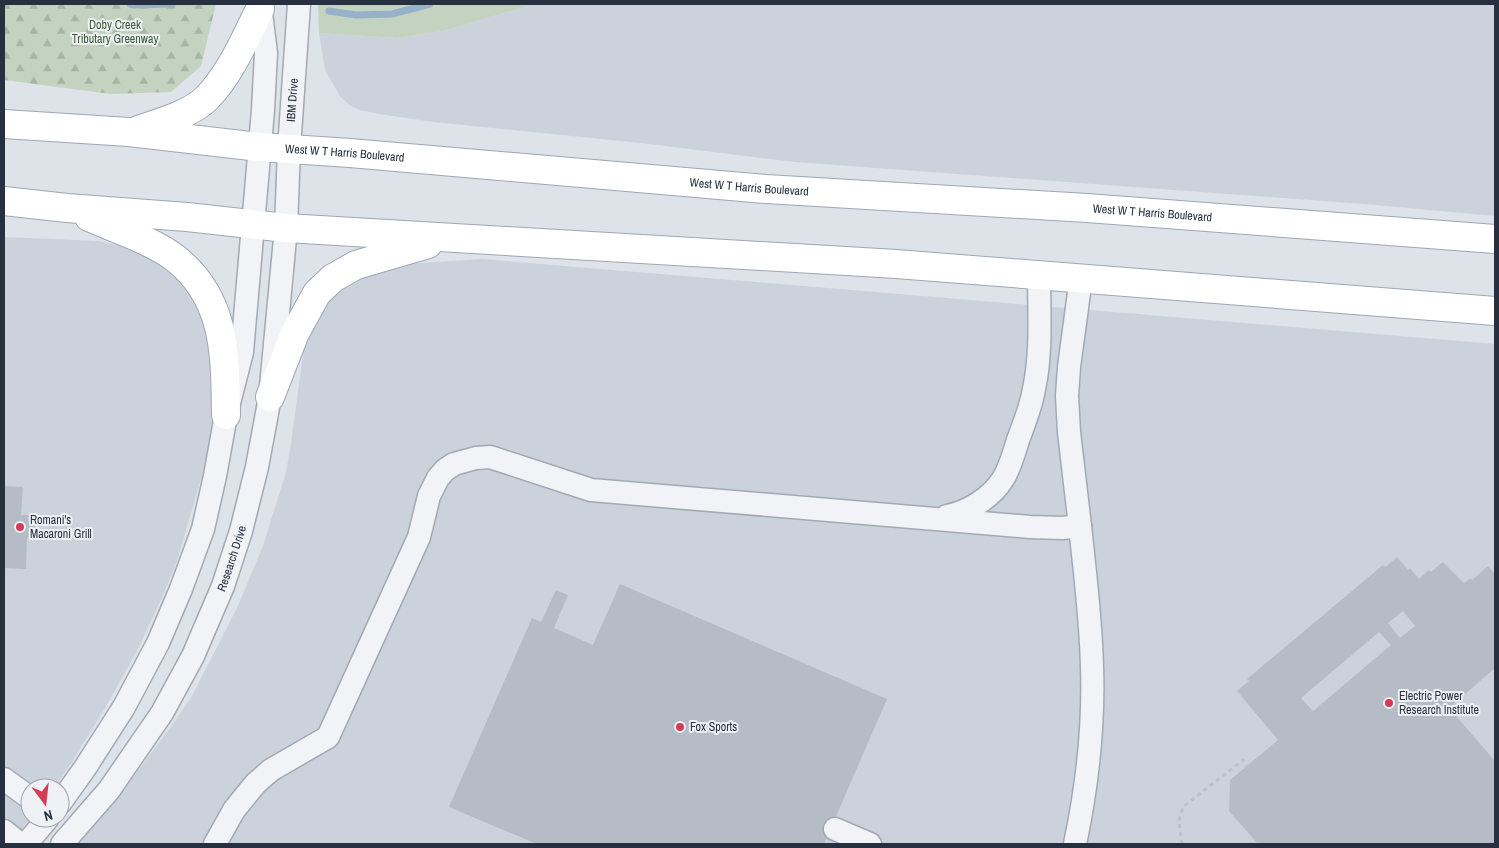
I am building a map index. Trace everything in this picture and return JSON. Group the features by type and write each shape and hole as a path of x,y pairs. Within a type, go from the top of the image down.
{"main road":[{"path":"129,132 162,122 189,110 206,99 225,75 260,6"},
{"name":"West W T Harris Boulevard","path":"4,124 129,132 260,147 766,188 1097,209 1495,239"},
{"path":"4,201 187,217 286,228 886,263 1495,312"},
{"path":"67,208 144,241 175,258 194,277 209,301 218,322 225,356 226,415"},
{"path":"270,397 304,314 316,293 333,278 356,265 381,256 453,238"}],"street":[{"name":"IBM Drive","path":"286,228 289,149 299,4"},
{"path":"70,788 124,707 162,634 203,529 226,415 242,352 260,147 266,53 260,6"},
{"name":"Research Drive","path":"67,838 109,790 162,713 193,656 223,586 241,531 257,467 270,397 286,228"},
{"path":"937,518 955,515 976,505 1003,480 1010,465 1028,411 1037,371 1039,275"},
{"path":"1075,844 1086,784 1092,668 1091,632 1066,396 1081,278"},
{"path":"1037,371 1042,380 1051,385 1060,382 1069,367"},
{"path":"216,844 234,810 256,783 278,766 328,737 419,537 432,487 445,470 454,464 476,458 490,457 591,490 1030,527 1062,528 1080,526"},
{"path":"4,778 20,790"},
{"path":"26,844 40,828"},
{"path":"835,830 870,844"},
{"path":"4,831 20,844"}],"path":[{"path":"1182,844 1179,821 1183,807 1243,760 1247,766"}],"shaded area":[{"path":"535,4 1495,4 1495,216 1364,204 795,162 650,144 434,122 379,114 360,110 349,105 340,96 325,70 319,33 397,38 443,31"},
{"path":"4,237 98,241 125,247 153,260 173,275 196,298 210,323 218,405 205,466 175,567 137,651 104,710 61,778 20,778 20,828 23,828 9,844 4,844"},
{"path":"482,259 1495,344 1495,844 74,844 114,803 170,728 192,696 238,606 263,546 286,472 303,354 306,340 316,316 340,287 390,265"}],"green space":[{"name":"Doby Creek Tributary Greenway","path":"4,4 216,4 201,66 171,92 111,94 4,80"},
{"path":"318,4 535,4 443,31 397,38 319,33"}],"building":[{"name":"Romani's Macaroni Grill","path":"4,486 23,487 21,515 36,515 35,538 27,538 26,569 4,568"},
{"name":"Electric Power Research Institute","path":"1397,557 1419,579 1429,570 1431,572 1443,562 1464,583 1471,578 1472,580 1488,566 1495,574 1495,668 1449,708 1495,761 1495,844 1258,844 1229,811 1230,780 1278,740 1237,691 1249,681 1247,679 1383,565 1385,567","holes":["1403,611 1415,626 1400,638 1388,623","1379,632 1391,645 1313,711 1301,698"]},
{"name":"Fox Sports","path":"620,584 887,699 824,844 537,844 449,807 532,618 541,622 556,590 568,595 554,628 593,645"}],"waterway":[{"path":"130,4 172,4"},
{"path":"329,11 356,15 392,14 430,4"}],"place":[{"name":"Romani's Macaroni Grill","path":"20,527"},
{"name":"Electric Power Research Institute","path":"1389,703"},
{"name":"Fox Sports","path":"680,727"}]}
